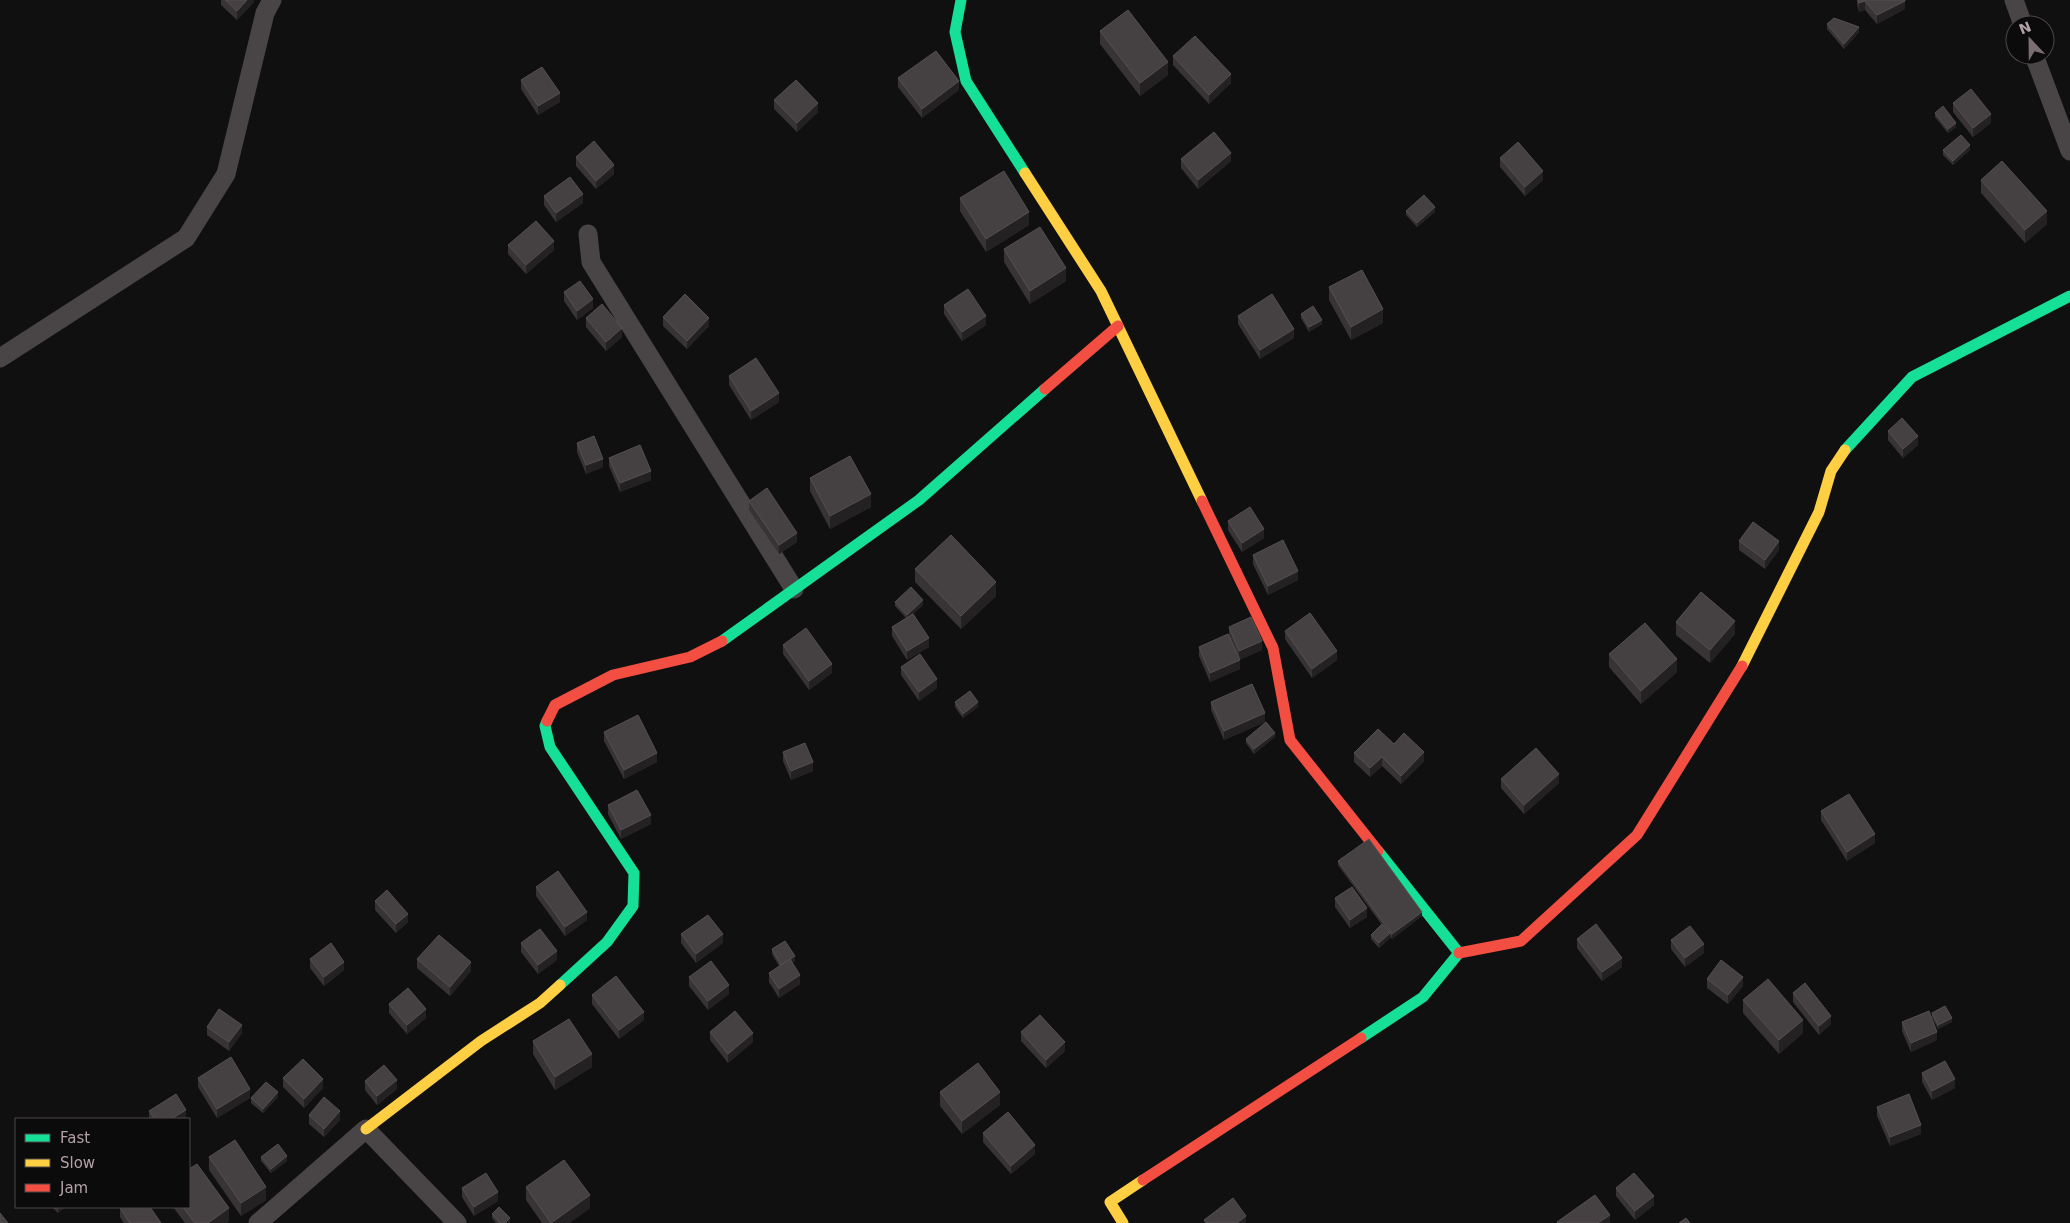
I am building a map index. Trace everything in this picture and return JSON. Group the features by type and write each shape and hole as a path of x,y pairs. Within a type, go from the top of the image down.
{"street":[{"path":"0,358 186,238 226,174 265,13 272,0"},
{"path":"961,0 956,32 966,82 1101,291 1273,648 1290,740 1460,953"},
{"path":"2014,0 2019,15"},
{"path":"2039,65 2063,113 2070,151"},
{"path":"588,234 591,262 794,589"},
{"path":"1123,1223 1110,1202 1423,997 1460,953 1521,941 1637,835 1747,658 1819,512 1831,471 1851,442 1912,377 2070,296"},
{"path":"258,1223 366,1129 481,1042 540,1003 607,942 633,906 634,873 550,747 544,726 555,705 613,675 690,657 719,643 919,500 1118,326"},
{"path":"366,1129 456,1223"}],"building":[{"path":"225,0 247,0 237,11"},
{"path":"1858,0 1905,1 1877,15 1865,1 1859,3"},
{"path":"1128,10 1168,62 1140,83 1100,31"},
{"path":"1834,18 1859,27 1844,44 1827,24"},
{"path":"1195,36 1231,74 1209,95 1173,56"},
{"path":"936,51 959,81 922,109 898,78"},
{"path":"542,67 560,93 538,106 521,80"},
{"path":"796,80 818,103 797,123 774,100"},
{"path":"1971,89 1991,114 1973,128 1953,103"},
{"path":"1943,106 1956,123 1948,129 1935,113"},
{"path":"1214,132 1231,153 1198,180 1181,159"},
{"path":"1961,135 1970,145 1953,161 1943,150"},
{"path":"594,141 614,165 596,181 576,157"},
{"path":"1518,142 1543,171 1525,187 1500,158"},
{"path":"2002,161 2047,211 2025,230 1981,180"},
{"path":"1004,171 1029,212 986,239 960,198"},
{"path":"570,177 583,194 556,213 544,196"},
{"path":"1424,195 1435,207 1417,223 1406,211"},
{"path":"536,221 554,241 526,265 508,245"},
{"path":"1040,227 1066,268 1030,291 1004,249"},
{"path":"1362,270 1383,309 1351,327 1329,287"},
{"path":"580,281 593,299 577,311 564,292"},
{"path":"968,289 986,316 962,332 944,305"},
{"path":"685,294 709,318 687,341 663,317"},
{"path":"1272,294 1294,329 1260,350 1238,316"},
{"path":"602,304 622,328 606,342 586,318"},
{"path":"1313,306 1322,320 1309,327 1301,314"},
{"path":"756,358 779,393 751,411 729,376"},
{"path":"1902,418 1918,436 1903,449 1888,431"},
{"path":"594,436 603,459 586,465 577,443"},
{"path":"640,445 651,471 620,483 609,458"},
{"path":"850,456 871,494 830,516 810,478"},
{"path":"767,488 797,533 779,545 749,501"},
{"path":"1250,507 1264,529 1242,543 1228,521"},
{"path":"1753,522 1779,541 1765,560 1739,541"},
{"path":"951,535 996,582 961,616 915,569"},
{"path":"1283,540 1298,571 1268,586 1253,555"},
{"path":"911,587 923,600 907,615 895,602"},
{"path":"1701,592 1735,621 1710,650 1676,622"},
{"path":"1310,613 1337,651 1312,669 1285,631"},
{"path":"913,614 929,638 907,651 892,627"},
{"path":"1251,617 1262,641 1239,651 1229,627"},
{"path":"1645,623 1677,659 1641,691 1609,654"},
{"path":"806,628 832,664 809,681 783,645"},
{"path":"1228,634 1240,660 1210,673 1199,647"},
{"path":"920,654 937,679 919,692 901,667"},
{"path":"1252,684 1265,713 1224,731 1211,702"},
{"path":"970,691 978,702 963,714 955,702"},
{"path":"638,715 657,753 624,770 604,732"},
{"path":"1266,722 1275,733 1254,749 1246,739"},
{"path":"1378,729 1394,744 1404,733 1424,752 1401,776 1382,757 1370,768 1354,753"},
{"path":"805,743 813,762 791,771 783,752"},
{"path":"1536,748 1559,774 1524,805 1501,779"},
{"path":"637,790 651,815 621,830 608,805"},
{"path":"1849,794 1875,834 1847,852 1821,811"},
{"path":"1369,839 1422,912 1392,934 1338,861"},
{"path":"558,871 587,912 565,927 536,887"},
{"path":"1352,887 1367,908 1350,920 1335,898"},
{"path":"387,890 408,914 396,924 375,901"},
{"path":"708,915 723,934 696,954 681,934"},
{"path":"1382,924 1390,933 1379,943 1371,935"},
{"path":"1596,924 1622,958 1602,972 1577,939"},
{"path":"1690,926 1704,944 1685,958 1671,940"},
{"path":"540,929 557,951 538,965 521,943"},
{"path":"439,935 471,962 450,987 417,959"},
{"path":"785,941 795,956 781,965 772,949"},
{"path":"331,943 344,962 324,977 310,959"},
{"path":"790,959 800,975 779,989 769,973"},
{"path":"1721,960 1743,977 1728,995 1707,979"},
{"path":"711,961 729,985 708,1001 689,977"},
{"path":"616,976 644,1012 619,1030 592,995"},
{"path":"1768,979 1803,1020 1779,1040 1743,1000"},
{"path":"1805,983 1831,1016 1819,1026 1793,993"},
{"path":"408,988 426,1009 407,1025 389,1004"},
{"path":"1945,1006 1952,1018 1938,1025 1932,1013"},
{"path":"219,1009 242,1025 229,1042 207,1027"},
{"path":"735,1011 753,1033 728,1054 710,1032"},
{"path":"1929,1011 1937,1032 1911,1043 1902,1022"},
{"path":"1040,1015 1065,1042 1046,1060 1021,1032"},
{"path":"569,1019 592,1054 555,1077 533,1041"},
{"path":"231,1057 250,1089 217,1109 198,1078"},
{"path":"303,1059 323,1079 304,1099 283,1078"},
{"path":"1945,1061 1955,1079 1932,1091 1922,1073"},
{"path":"978,1063 1000,1092 962,1121 940,1092"},
{"path":"384,1065 397,1080 377,1096 365,1081"},
{"path":"266,1082 278,1092 263,1109 251,1098"},
{"path":"176,1094 186,1110 173,1118 154,1118 149,1111"},
{"path":"1909,1094 1921,1125 1890,1137 1877,1107"},
{"path":"324,1097 340,1111 324,1129 309,1115"},
{"path":"1008,1112 1035,1145 1011,1166 983,1133"},
{"path":"235,1140 266,1187 241,1203 209,1157"},
{"path":"278,1144 287,1156 271,1169 261,1157"},
{"path":"564,1160 590,1195 551,1223 526,1187"},
{"path":"197,1164 229,1208 208,1223 195,1223 184,1208 190,1208 190,1168"},
{"path":"486,1173 498,1192 474,1207 462,1188"},
{"path":"1634,1173 1654,1196 1635,1211 1616,1188"},
{"path":"1595,1195 1610,1215 1598,1223 1557,1222"},
{"path":"1233,1198 1246,1216 1237,1223 1206,1223 1204,1220"},
{"path":"499,1207 510,1218 505,1223 500,1223 492,1214"},
{"path":"120,1208 151,1208 161,1223 130,1223"},
{"path":"0,1213 8,1223 0,1223"},
{"path":"1686,1218 1690,1223 1679,1223"}],"traffic: fast":[{"path":"961,0 955,32 966,81 1025,173"},
{"path":"1845,450 1912,377 2070,296"},
{"path":"722,641 919,500 1045,389"},
{"path":"547,721 545,726 550,747 634,873 633,906 607,942 560,985"},
{"path":"1361,1038 1423,997 1459,953 1378,851"}],"traffic: slow":[{"path":"1025,173 1101,291 1202,501"},
{"path":"1742,666 1819,512 1831,471 1845,450"},
{"path":"366,1129 481,1041 540,1003 560,985"},
{"path":"1123,1223 1110,1202 1143,1180"}],"traffic: jam":[{"path":"1045,389 1118,326"},
{"path":"1202,501 1273,648 1290,740 1378,851"},
{"path":"547,721 555,705 613,675 690,657 722,641"},
{"path":"1459,953 1521,941 1637,835 1742,666"},
{"path":"1143,1180 1361,1038"}]}
